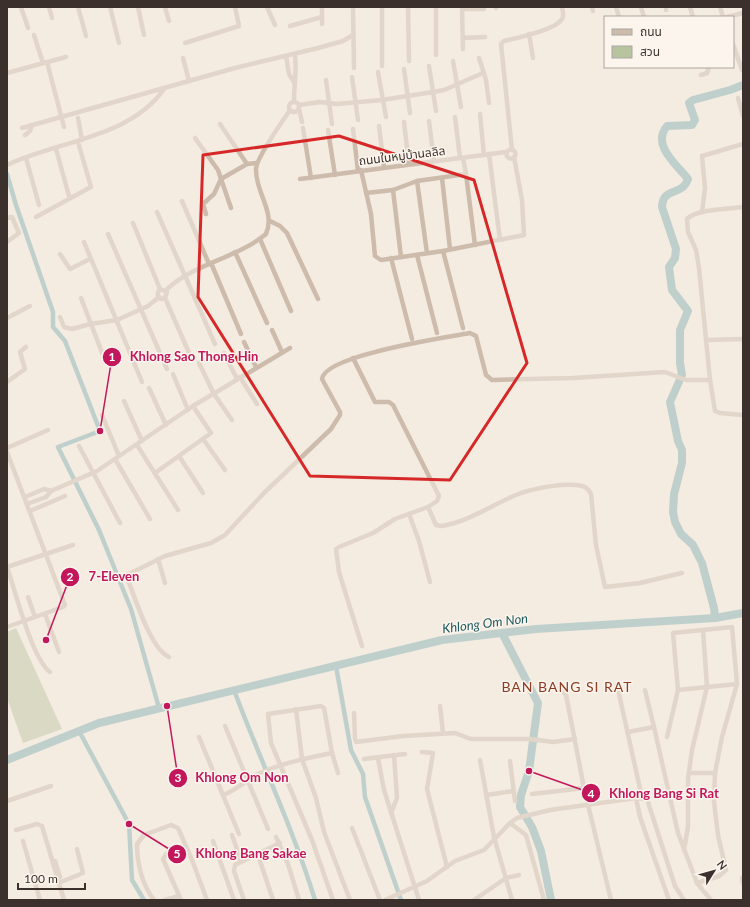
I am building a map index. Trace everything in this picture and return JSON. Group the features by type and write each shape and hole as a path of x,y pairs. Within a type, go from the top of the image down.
{"street":[{"path":"21,7 28,28"},
{"path":"49,7 52,18"},
{"path":"78,7 86,36"},
{"path":"110,7 119,43"},
{"path":"138,7 144,35"},
{"path":"165,7 169,21"},
{"path":"185,43 237,27 240,24 235,7"},
{"path":"267,7 275,25"},
{"path":"322,7 322,24"},
{"path":"353,7 354,68"},
{"path":"382,7 382,66"},
{"path":"408,7 409,61"},
{"path":"436,7 436,55"},
{"path":"353,129 360,171 366,193 375,256 381,260 443,251 524,235 525,231 519,178 514,157 515,152 512,150 501,44 504,41 547,29 560,22 564,15 562,7"},
{"path":"463,49 462,8 484,9"},
{"path":"731,16 743,13"},
{"path":"290,26 322,17"},
{"path":"529,34 533,58"},
{"path":"22,128 235,68 343,41 353,35"},
{"path":"34,36 45,63 64,127"},
{"path":"463,38 486,37"},
{"path":"734,47 742,70"},
{"path":"295,54 297,73 294,82 294,101 299,107 302,122"},
{"path":"286,56 289,74 294,82"},
{"path":"7,73 66,57"},
{"path":"183,58 189,81"},
{"path":"479,58 486,80 489,103"},
{"path":"453,61 458,84 460,107"},
{"path":"428,66 436,111"},
{"path":"701,75 707,73 709,68"},
{"path":"404,69 410,113"},
{"path":"378,72 386,117"},
{"path":"290,110 295,112 299,107 329,103 382,100 433,92 458,84 483,73"},
{"path":"352,77 358,120"},
{"path":"326,80 332,124"},
{"path":"7,165 80,141 143,112 152,105 164,89"},
{"path":"738,98 743,116"},
{"path":"159,298 157,294 185,274 235,252 260,239 266,234 270,221 256,175 257,163 290,110 289,104 294,101"},
{"path":"480,114 500,240"},
{"path":"455,117 461,158 466,174 475,245"},
{"path":"36,217 90,187 80,141 78,118"},
{"path":"430,121 434,161"},
{"path":"404,122 409,164"},
{"path":"220,124 247,164"},
{"path":"25,135 30,131 32,125"},
{"path":"379,126 384,167"},
{"path":"303,128 311,178"},
{"path":"328,130 335,175"},
{"path":"195,138 214,164 231,208"},
{"path":"702,212 705,188 702,156 743,144"},
{"path":"56,149 69,196"},
{"name":"ถนนในหมู่บ้านลลิล","path":"300,179 384,167 487,155 512,150"},
{"path":"506,152 509,158 514,157"},
{"path":"26,158 39,205"},
{"path":"206,214 203,204 214,194 221,179 247,164 257,163"},
{"path":"366,193 393,190 417,181 466,174"},
{"path":"442,178 450,249"},
{"path":"417,181 427,253"},
{"path":"393,190 401,257"},
{"path":"182,201 241,334"},
{"path":"743,207 702,212 690,216 686,223 698,258 710,380 715,411 720,413 743,415"},
{"path":"157,212 215,344"},
{"path":"7,218 12,217 19,233 8,241 7,235"},
{"path":"270,221 280,226 287,233 318,299"},
{"path":"133,223 163,290 167,294 165,298 190,355"},
{"path":"108,234 167,369"},
{"path":"260,239 291,311"},
{"path":"84,242 142,382"},
{"path":"443,251 463,328"},
{"path":"235,252 267,323"},
{"path":"60,254 70,270 90,259"},
{"path":"417,255 437,334"},
{"path":"391,258 412,339"},
{"path":"80,298 103,355"},
{"path":"60,317 64,326 67,329 72,330 90,324 117,320 140,310 159,298 165,298"},
{"path":"7,318 30,306"},
{"path":"272,330 282,352"},
{"path":"121,578 158,560 211,543 225,535 264,493 332,429 340,415 325,386 322,375 324,372 338,364 353,358 405,344 470,333 476,336 486,375 492,380 573,378 665,372 686,380 710,380"},
{"path":"707,340 743,339"},
{"path":"244,342 256,368"},
{"path":"7,382 25,368 20,352 26,347"},
{"path":"27,504 46,497 51,491 93,474 193,406 290,348"},
{"path":"224,353 256,404"},
{"path":"353,358 375,402 389,402 393,405 439,496 437,501 428,507 396,519 373,534 339,546 336,549 339,572 362,646"},
{"path":"199,363 214,394 232,420"},
{"path":"173,374 188,410"},
{"path":"149,388 166,425"},
{"path":"124,401 142,441"},
{"path":"155,473 211,433 193,406"},
{"path":"102,415 117,458 150,519"},
{"path":"7,448 48,430"},
{"path":"203,439 225,470"},
{"path":"137,445 178,510"},
{"path":"79,446 120,523"},
{"path":"7,452 65,605 63,608 7,627"},
{"path":"179,456 204,493"},
{"path":"428,507 436,525 442,526 475,516 511,497 529,490 558,486 583,486 588,488 591,494 596,544 605,587 640,583 682,573"},
{"path":"25,497 44,490 51,491"},
{"path":"30,511 65,496"},
{"path":"409,514 419,541 430,582"},
{"path":"50,672 41,659 25,620 7,567 45,553 73,545"},
{"path":"158,560 165,583"},
{"path":"126,575 149,634 160,651 168,657"},
{"path":"28,597 35,617"},
{"path":"45,614 59,652"},
{"path":"667,737 678,690 673,632 732,627 737,684 722,737 714,773 714,802 718,835 726,870 719,876 697,883"},
{"path":"684,850 688,827 689,773 692,750 707,687 703,630"},
{"path":"678,690 737,684"},
{"path":"617,685 641,792"},
{"path":"559,689 566,695 584,788 611,900"},
{"path":"645,690 678,833 697,883 711,900"},
{"path":"333,900 312,840 271,743 268,714 321,706 324,708 332,753 338,773"},
{"path":"440,706 443,733"},
{"path":"296,709 302,759 316,798 324,832 350,900"},
{"path":"354,713 354,738 356,742 402,736 428,736 443,733 455,733 471,739 529,739 553,742 575,739"},
{"path":"225,726 268,829"},
{"path":"628,732 654,727"},
{"path":"199,736 239,834"},
{"path":"422,752 433,753 427,788 447,867"},
{"path":"223,795 233,792 258,774 279,765 332,753"},
{"path":"364,759 405,754"},
{"path":"391,813 397,798 394,755"},
{"path":"378,758 384,790 419,900"},
{"path":"480,760 494,837 512,900"},
{"path":"510,761 515,801"},
{"path":"689,773 714,773"},
{"path":"7,801 51,786"},
{"path":"532,794 584,788"},
{"path":"486,795 514,791"},
{"path":"636,798 642,824 669,900"},
{"path":"385,900 414,887 455,861 484,850 494,837 517,818 588,804 636,798 647,799 675,886 684,900"},
{"path":"510,823 526,835 544,900"},
{"path":"16,830 40,824 44,829 61,882 65,900"},
{"path":"154,900 147,890 138,863 138,841 144,835 173,825 178,828 207,900"},
{"path":"352,828 380,900"},
{"path":"232,835 241,861"},
{"path":"276,837 280,843 299,900"},
{"path":"214,840 234,900"},
{"path":"23,842 40,900"},
{"path":"244,900 234,871 235,865 280,843"},
{"path":"165,900 180,898 163,859 166,854 184,846"},
{"path":"61,882 83,873 78,849"},
{"path":"258,855 273,900"},
{"path":"53,858 54,868 65,900"},
{"path":"474,900 506,878 519,875"}],"highlighted area":[{"path":"339,136 474,180 527,363 450,480 310,476 198,297 203,155"}],"green space":[{"path":"16,628 62,729 23,743 7,698 7,632"}],"waterway":[{"path":"715,618 714,608 702,563 693,545 681,534 675,522 673,512 674,494 682,463 682,450 678,441 670,402 682,375 680,363 680,330 688,311 672,290 669,267 675,258 676,249 662,207 666,196 682,188 688,179 667,154 662,140 663,133 667,126 692,125 695,120 689,103 693,100 743,85"},
{"path":"7,174 16,205 53,312 53,327 65,341 100,431 58,447 99,530 131,609 159,708"},
{"name":"Khlong Om Non","path":"7,760 99,723 442,640 536,629 715,618 743,613"},
{"path":"502,633 538,703 529,771 521,795 520,807 532,827 541,851 551,900"},
{"path":"336,666 351,750 363,774 365,797 401,900"},
{"path":"234,690 287,820 315,900"},
{"path":"79,731 129,824 132,880 144,900"}],"place":[{"name":"Khlong Sao Thong Hin","path":"100,431"},
{"name":"7-Eleven","path":"46,640"},
{"name":"Khlong Om Non","path":"167,706"},
{"name":"Khlong Bang Si Rat","path":"529,771"},
{"name":"Khlong Bang Sakae","path":"129,824"}],"district":[{"name":"BAN BANG SI RAT","path":"567,687"}]}
